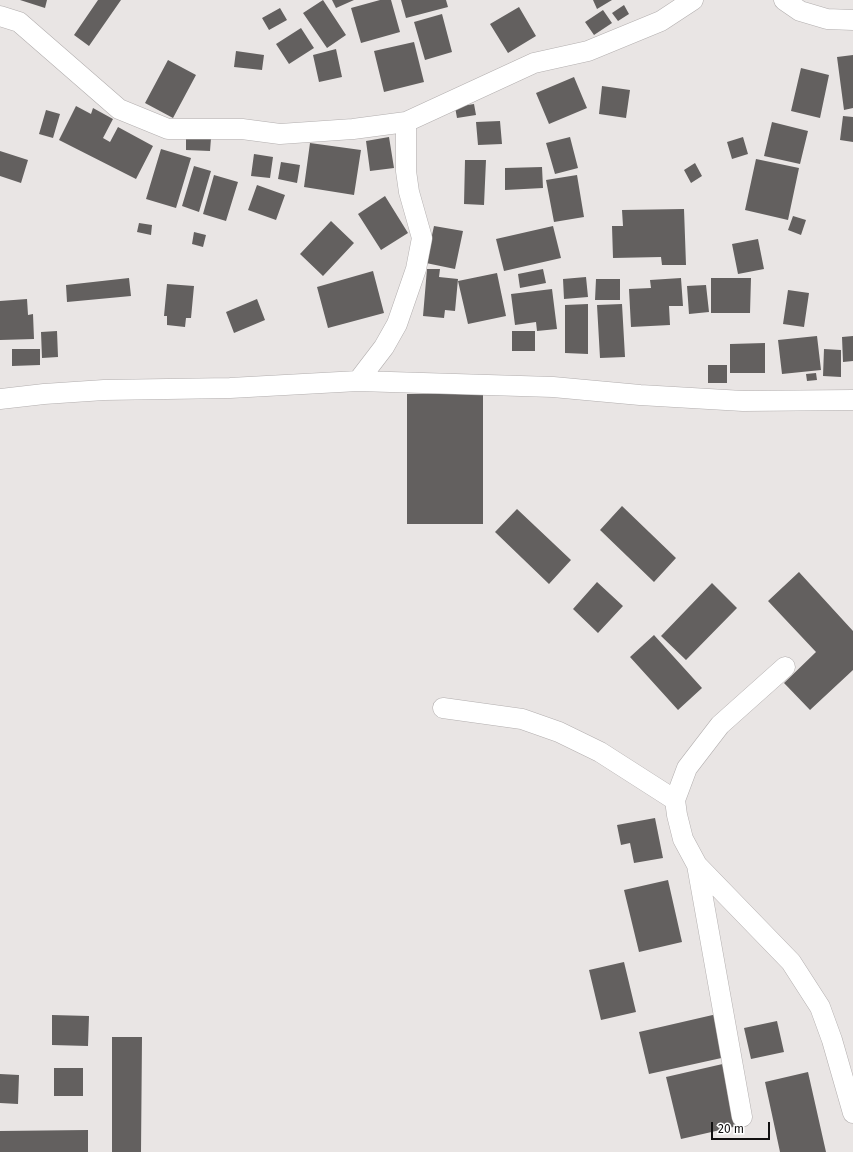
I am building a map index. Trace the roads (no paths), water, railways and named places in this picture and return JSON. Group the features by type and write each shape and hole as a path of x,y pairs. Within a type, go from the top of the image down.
{"street":[{"path":"0,16 19,22 119,109 168,129 242,129 280,134 353,129 406,122 534,63 588,50 661,21 693,0"},
{"path":"784,0 800,11 828,19 853,20"},
{"path":"358,381 384,347 397,324 416,269 422,238 407,178 406,122"},
{"path":"0,399 104,390 230,388 358,381 553,387 640,395 742,401 853,400"},
{"path":"785,667 720,725 687,768 676,800 677,815 683,839 697,865 791,962 820,1007 832,1040 853,1113"},
{"path":"443,708 522,719 559,732 600,752 676,800"},
{"path":"697,865 742,1117"}]}
